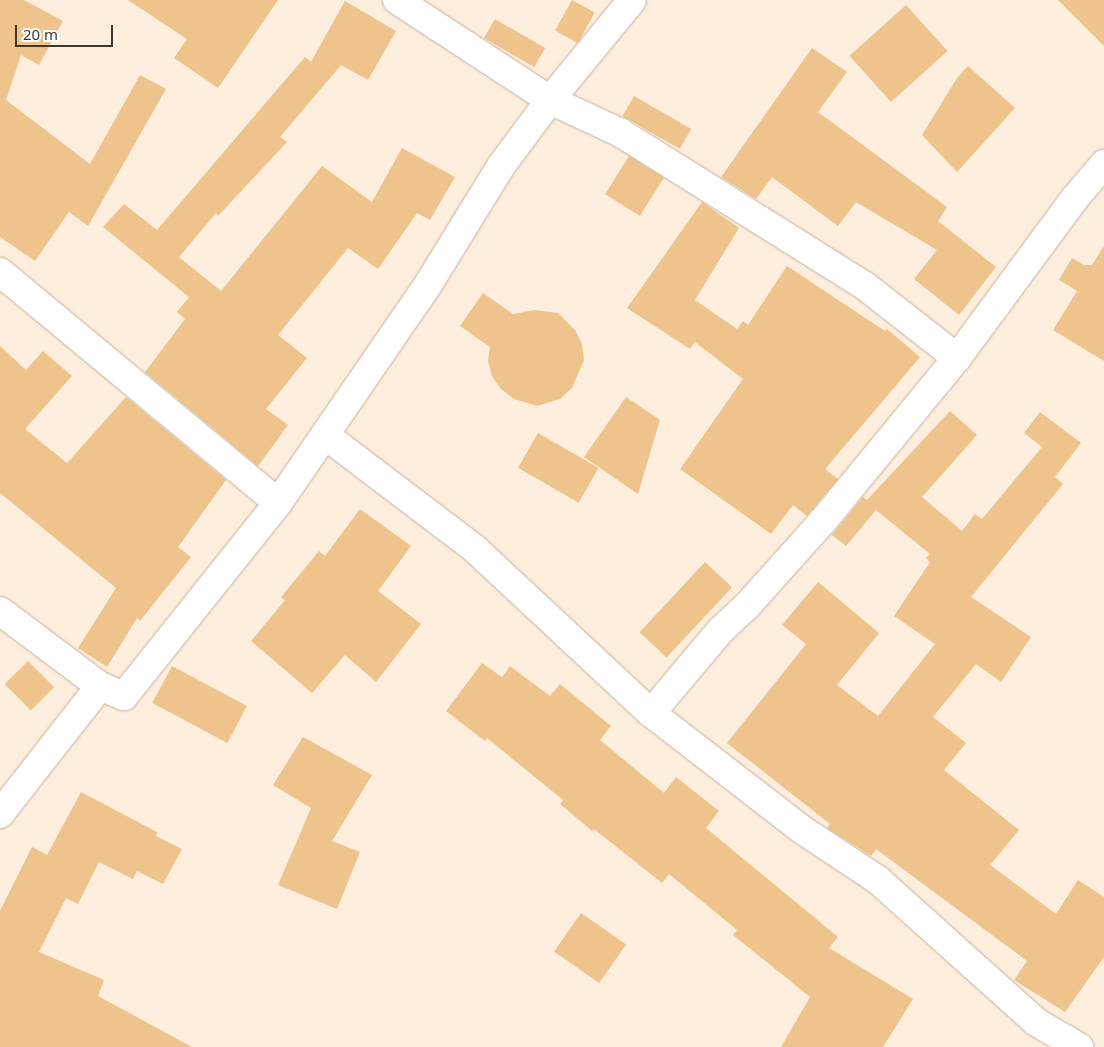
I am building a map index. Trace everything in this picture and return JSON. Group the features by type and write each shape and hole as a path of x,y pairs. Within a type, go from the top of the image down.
{"street":[{"path":"397,0 550,100 621,134 708,186 865,286 957,358"},
{"path":"0,611 100,686 124,696 278,503 429,283 501,166 550,100 632,0"},
{"path":"651,713 720,630 746,606 823,521 957,358 1075,198 1104,164"},
{"path":"0,272 278,503"},
{"path":"325,435 475,550 651,713 779,812 878,880 1036,1022 1079,1047"},
{"path":"0,814 100,686"}],"building":[{"path":"0,0 24,0 63,21 39,65 21,55 6,100 90,164 140,75 166,89 88,226 69,212 35,261 0,237"},
{"path":"128,0 278,0 218,88 174,58 187,39"},
{"path":"572,0 595,13 578,43 555,31"},
{"path":"1058,0 1104,0 1104,46"},
{"path":"345,1 396,31 368,80 341,65 280,137 287,142 218,216 216,213 179,257 221,291 322,166 372,202 402,148 455,177 430,220 417,213 378,269 348,248 278,335 307,358 266,409 288,425 258,466 145,372 185,319 177,312 189,297 103,227 124,204 157,230 305,57 311,62"},
{"path":"906,5 947,51 891,102 850,56"},
{"path":"495,19 545,48 534,67 484,38"},
{"path":"812,48 847,72 818,112 947,207 938,221 996,267 959,315 914,279 937,250 856,202 838,226 772,177 756,199 721,177"},
{"path":"968,66 1015,108 957,172 922,135 957,78"},
{"path":"634,96 691,129 680,149 622,116"},
{"path":"629,156 664,178 640,216 605,194"},
{"path":"702,202 739,228 695,300 737,329 743,321 748,325 787,266 885,331 887,329 920,357 825,469 838,479 807,516 793,505 771,534 680,469 743,379 695,342 690,349 627,308"},
{"path":"1104,246 1104,361 1053,330 1077,291 1059,280 1072,258 1084,265 1092,265"},
{"path":"483,293 513,314 535,310 558,313 575,330 582,344 584,360 572,388 560,399 537,406 514,399 501,389 492,376 488,361 490,347 460,326"},
{"path":"0,346 26,370 43,351 72,376 25,429 67,463 126,397 226,480 178,547 191,557 140,621 137,618 107,667 78,648 116,588 0,493"},
{"path":"626,397 660,420 638,494 584,457"},
{"path":"950,411 977,435 922,497 962,531 975,514 982,519 1042,447 1024,433 1040,412 1081,443 1055,477 1063,484 971,597 1031,637 1001,682 976,664 933,717 966,743 944,770 1019,830 990,865 1056,914 1078,880 1104,897 1104,957 1065,1012 1014,980 1027,961 876,849 871,856 827,828 830,824 727,743 806,644 782,625 818,582 879,633 837,685 878,716 935,644 894,616 930,562 926,558 930,554 876,510 846,546 832,535 863,497 867,500"},
{"path":"538,433 599,468 579,503 518,468"},
{"path":"360,509 411,546 378,591 421,624 376,682 345,655 312,693 251,641 285,600 281,597 319,551 325,556"},
{"path":"705,562 732,587 667,657 640,632"},
{"path":"28,661 54,687 31,710 5,684"},
{"path":"482,663 502,677 510,666 550,696 560,684 611,726 600,740 664,793 676,777 719,811 706,828 838,937 829,948 913,999 883,1047 781,1047 810,997 733,935 737,930 669,874 662,883 594,829 592,831 560,804 563,800 487,738 485,741 446,711"},
{"path":"172,666 247,706 227,743 152,703"},
{"path":"303,737 372,775 332,841 360,852 337,909 278,885 311,808 273,785"},
{"path":"81,792 157,832 156,836 182,849 163,884 137,871 133,879 99,862 78,904 66,898 39,952 104,980 98,996 192,1047 0,1047 0,911 32,847 47,855"},
{"path":"581,913 626,945 599,983 554,952"}]}
